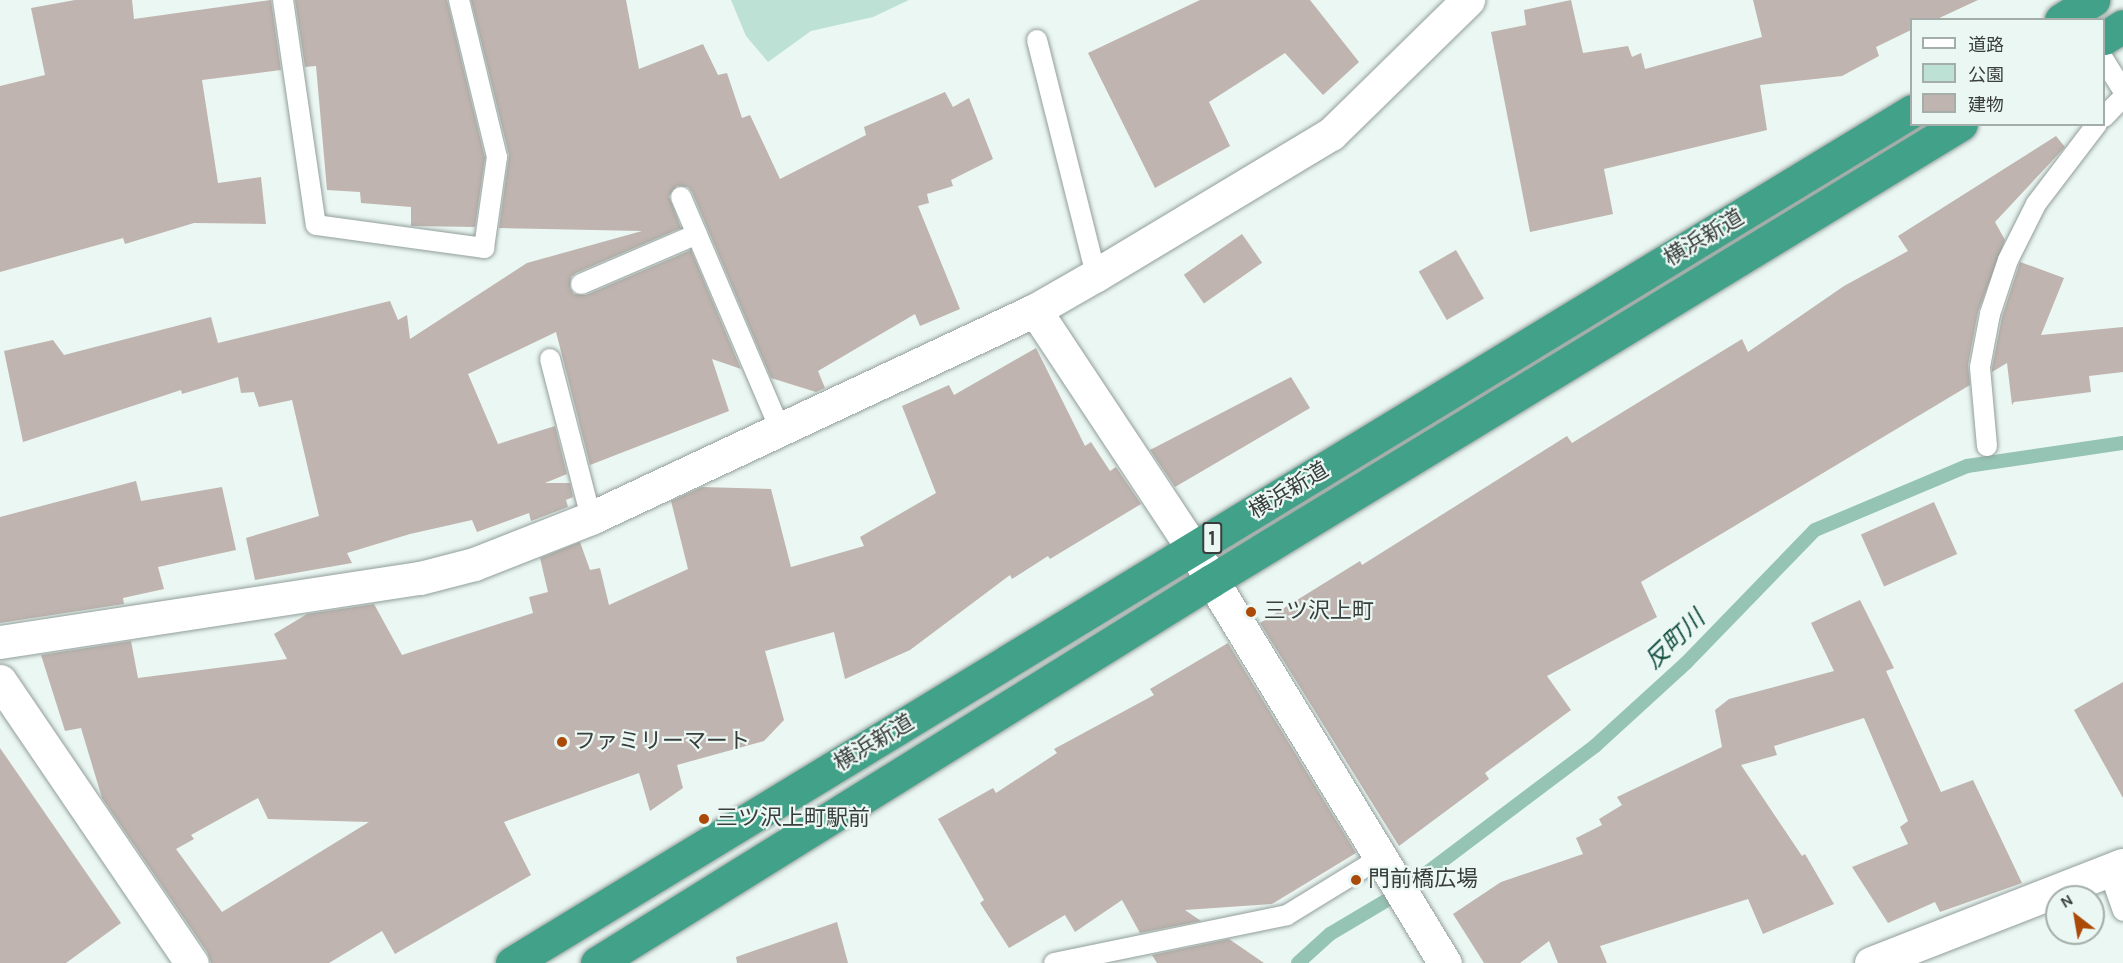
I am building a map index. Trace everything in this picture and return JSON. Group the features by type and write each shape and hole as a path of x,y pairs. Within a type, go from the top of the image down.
{"highway":[{"path":"2064,18 2093,0"},
{"path":"2105,37 2123,26"},
{"name":"横浜新道","path":"512,963 1910,112"},
{"name":"横浜新道","path":"597,963 1211,581 1958,126"}],"street":[{"path":"0,642 420,578 474,564 591,518 1035,310 1096,275 1331,134 1468,0"},
{"path":"1035,310 1193,549 1445,963"},
{"path":"0,681 192,963"},
{"path":"1870,963 2116,868"}],"lane":[{"path":"283,0 316,225 484,248 497,157 459,0"},
{"path":"1036,40 1096,275"},
{"path":"2105,63 2123,91"},
{"path":"2105,115 2123,97"},
{"path":"1987,446 1980,367 1990,315 2008,260 2036,204 2095,126"},
{"path":"681,197 780,429"},
{"path":"581,284 697,234"},
{"path":"550,359 591,518"},
{"path":"1054,963 1287,915 1384,865"},
{"path":"2116,868 2123,911"}],"green space":[{"path":"731,0 909,0 873,17 811,31 768,62 746,36"}],"building":[{"path":"75,0 132,0 134,19 271,0 281,70 202,80 218,183 261,177 266,224 194,223 125,244 123,238 0,272 0,86 45,75 31,8"},
{"path":"295,0 447,0 485,158 475,227 411,226 411,207 361,203 360,192 327,190 316,66 305,67"},
{"path":"471,0 626,0 639,69 703,44 718,75 727,73 742,118 750,115 780,179 866,135 864,127 945,92 953,107 969,98 993,159 951,180 953,186 927,194 929,203 918,206 960,309 920,326 915,314 818,371 825,388 816,392 771,378 692,192 688,187 677,186 669,196 681,228 576,273 571,277 570,288 574,294 586,295 691,250 741,369 712,359 729,411 590,465 556,332 468,374 498,444 555,426 567,474 545,483 570,483 573,497 566,500 568,507 531,521 529,513 477,532 472,520 410,534 347,553 352,563 255,580 246,538 319,516 292,400 259,407 254,392 241,393 238,377 182,394 181,390 23,442 4,351 53,340 64,355 211,317 218,343 390,301 398,320 407,315 410,339 527,263 642,231 499,228 509,155"},
{"path":"1200,0 1310,0 1359,62 1323,95 1285,53 1209,102 1230,146 1155,188 1088,53"},
{"path":"1571,0 1583,53 1628,46 1632,57 1641,53 1645,69 1762,37 1753,0 1978,0 1939,18 1910,18 1910,30 1876,47 1879,56 1842,76 1760,85 1767,130 1604,169 1613,214 1530,232 1491,32 1526,25 1524,10"},
{"path":"2056,136 2065,147 1995,222 2005,240 1978,312 1968,365 1970,385 1641,582 1657,617 1547,676 1571,710 1485,773 1489,779 1399,846 1260,623 1360,561 1362,565 1567,436 1572,443 1742,339 1748,352 1844,286 1908,251 1898,236"},
{"path":"1242,234 1262,263 1204,303 1184,275"},
{"path":"1456,250 1484,298 1447,320 1419,272"},
{"path":"2020,262 2064,278 2041,335 2123,327 2123,372 2089,376 2091,392 2014,402 2012,405 2007,363 1992,372 1992,368 2002,317"},
{"path":"1036,348 1085,446 1091,442 1110,471 1116,467 1141,504 1050,559 1048,556 1012,579 1010,575 910,650 845,679 834,632 765,651 784,720 764,741 677,765 683,788 650,811 639,773 504,822 531,875 395,954 382,931 329,963 211,963 207,952 102,798 81,728 65,731 41,655 131,641 138,678 287,659 274,634 307,614 374,604 402,655 533,613 529,597 548,592 540,558 580,542 590,570 600,568 609,605 688,569 671,501 702,487 771,489 791,567 864,546 860,537 936,493 902,406 949,385 954,395","holes":["258,798 268,819 369,822 222,912 176,849 194,839 191,835"]},
{"path":"1291,377 1310,408 1175,487 1150,450"},
{"path":"136,481 141,501 222,487 236,550 158,567 164,589 123,598 124,604 0,623 0,517"},
{"path":"1934,502 1957,554 1884,587 1861,535"},
{"path":"1860,600 1894,668 1886,671 1941,792 1973,780 2022,883 1940,912 1935,902 1888,923 1852,867 1908,844 1900,827 1908,821 1864,718 1774,746 1777,755 1741,765 1802,856 1805,854 1834,904 1763,934 1748,899 1600,946 1607,963 1558,963 1549,941 1520,963 1484,963 1453,914 1501,882 1583,854 1576,838 1602,825 1599,819 1622,805 1617,797 1722,747 1715,710 1729,699 1834,671 1811,623"},
{"path":"1228,643 1356,853 1272,904 1185,910 1201,921 1140,933 1122,900 1075,932 1065,915 1009,948 980,903 984,900 938,819 993,788 996,793 1057,753 1054,749 1154,695 1150,689"},
{"path":"2123,682 2123,798 2074,710"},
{"path":"0,748 121,923 66,963 0,963"},
{"path":"837,922 848,963 737,963 736,957"},
{"path":"1229,939 1264,963 1157,963 1152,955"}],"waterway":[{"name":"反町川","path":"1298,963 1330,934 1404,890 1595,746 1686,663 1815,530 1967,466 2123,443"}],"place":[{"name":"三ツ沢上町","path":"1251,612"},
{"name":"ファミリーマート","path":"562,742"},
{"name":"三ツ沢上町駅前","path":"704,819"},
{"name":"門前橋広場","path":"1356,880"}]}
